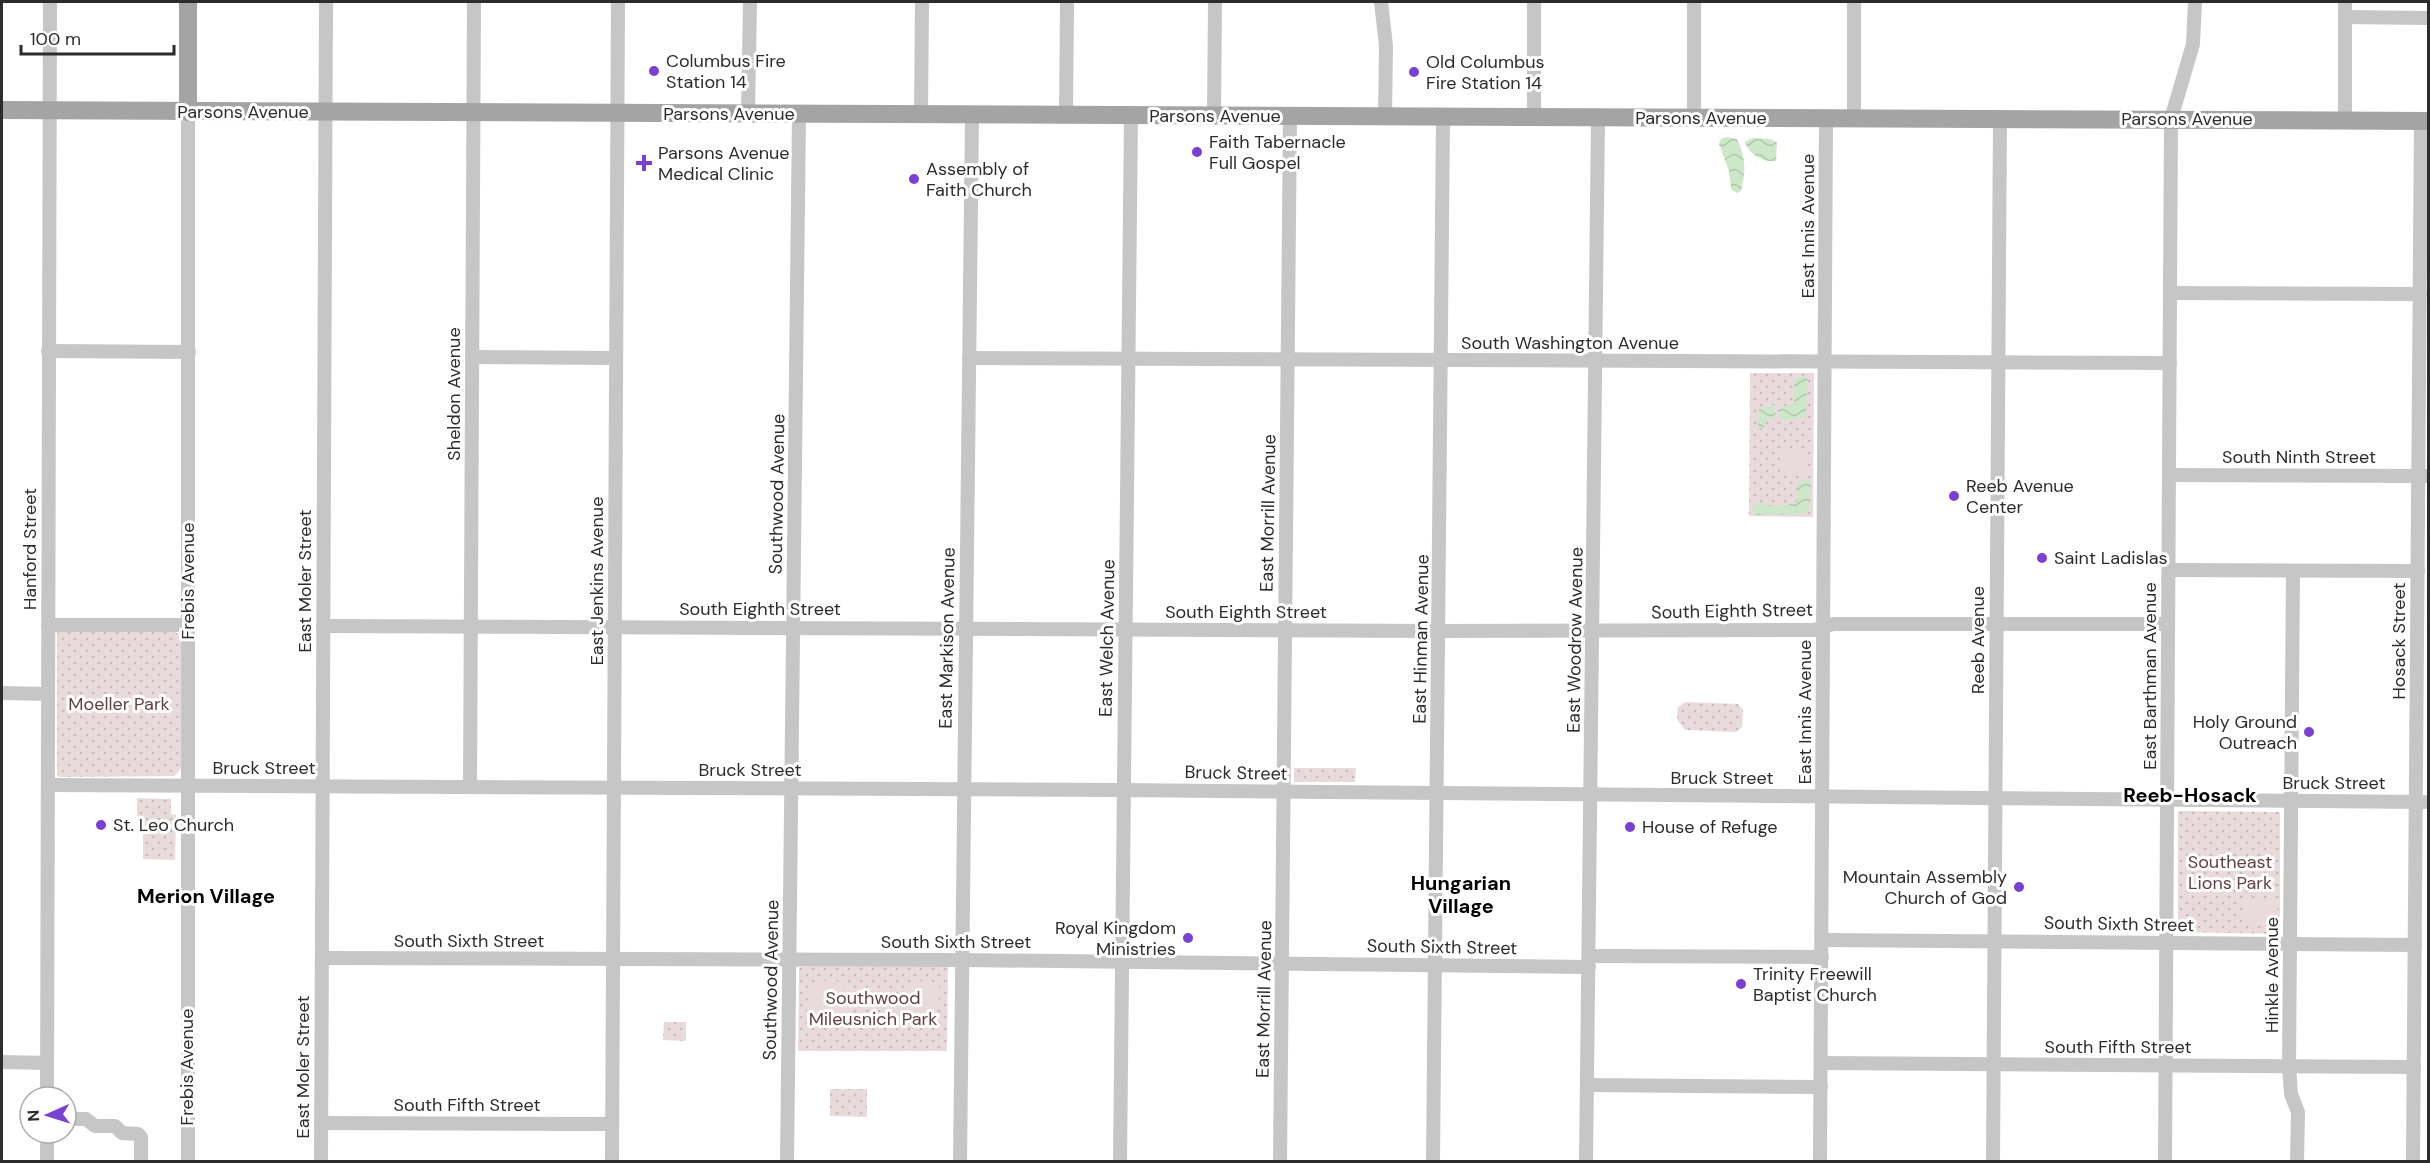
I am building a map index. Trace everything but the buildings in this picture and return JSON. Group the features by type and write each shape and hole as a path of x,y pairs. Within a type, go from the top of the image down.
{"main road":[{"name":"Frebis Avenue","path":"188,2 188,112"},
{"name":"Parsons Avenue","path":"2,110 2425,121"}],"street":[{"name":"Hanford Street","path":"47,1085 50,2"},
{"name":"East Moler Street","path":"321,1161 326,2"},
{"name":"Sheldon Avenue","path":"470,787 474,2"},
{"name":"East Jenkins Avenue","path":"612,1161 618,2"},
{"path":"748,114 750,2"},
{"path":"921,114 922,2"},
{"path":"1066,115 1067,2"},
{"path":"1214,116 1215,2"},
{"path":"1381,2 1386,46 1385,117"},
{"path":"1534,2 1534,118"},
{"path":"1694,2 1694,118"},
{"path":"1854,2 1854,119"},
{"name":"East Barthman Avenue","path":"2165,1161 2171,119 2193,44 2195,2"},
{"path":"2345,2 2345,120"},
{"path":"2345,17 2428,18"},
{"name":"Frebis Avenue","path":"188,112 188,1161"},
{"name":"Southwood Avenue","path":"787,1161 799,114"},
{"name":"East Markison Avenue","path":"960,1161 972,115"},
{"name":"East Welch Avenue","path":"1120,1161 1131,115"},
{"name":"East Morrill Avenue","path":"1280,1161 1290,116"},
{"name":"East Hinman Avenue","path":"1433,1161 1443,117"},
{"name":"East Woodrow Avenue","path":"1586,1161 1598,118"},
{"name":"East Innis Avenue","path":"1820,1161 1826,119"},
{"name":"Reeb Avenue","path":"1993,1161 2000,119"},
{"name":"Hosack Street","path":"2413,1161 2415,945 2420,802 2418,571 2423,476 2420,294 2425,121"},
{"path":"2170,293 2420,294"},
{"path":"48,351 189,352"},
{"name":"South Washington Avenue","path":"969,354 1129,359 2170,363"},
{"path":"472,357 616,358"},
{"name":"South Ninth Street","path":"2170,475 2423,476"},
{"path":"2169,570 2418,571"},
{"name":"Hinkle Avenue","path":"2293,571 2289,1066 2291,1094 2298,1112 2297,1161"},
{"name":"South Eighth Street","path":"323,626 1593,631 1814,630 1833,624 2168,624"},
{"path":"48,625 189,625"},
{"path":"2,693 48,694"},
{"name":"Bruck Street","path":"48,785 1124,790 2420,802"},
{"name":"South Sixth Street","path":"1822,940 2415,945"},
{"name":"South Sixth Street","path":"322,958 1435,964 1822,957"},
{"path":"2,1062 47,1063"},
{"name":"South Fifth Street","path":"1821,1063 2414,1067"},
{"path":"1587,1085 1821,1087"},
{"path":"78,1119 86,1119 95,1126 115,1126 122,1133 138,1134 141,1137 141,1161"},
{"name":"South Fifth Street","path":"321,1123 612,1124"},
{"path":"47,1145 47,1161"}],"green space":[{"path":"1750,373 1814,373 1813,517 1749,516"},
{"path":"1780,450 1808,450 1808,473 1780,473"},
{"name":"Moeller Park","path":"57,631 174,631 181,636 182,767 175,776 59,777 57,775"},
{"path":"1685,702 1738,704 1743,710 1742,727 1736,732 1685,730 1677,719 1678,707"},
{"path":"1294,768 1356,768 1355,782 1294,782"},
{"path":"137,798 171,799 171,814 176,815 175,860 143,859 143,825 137,815"},
{"name":"Southeast Lions Park","path":"2178,811 2280,812 2280,934 2180,932 2178,930"},
{"path":"2246,898 2277,899 2277,923 2245,922"},
{"name":"Southwood Mileusnich Park","path":"799,967 948,967 947,1051 798,1051"},
{"path":"835,980 845,988 849,998 848,1008 834,1022 825,1024 815,1021 807,1011 808,989 814,982"},
{"path":"917,981 935,982 939,987 936,1009 929,1016 917,1019 905,1010 902,998 905,988"},
{"path":"664,1022 686,1022 686,1041 663,1040"},
{"path":"830,1089 867,1089 867,1117 830,1116"}],"water":[{"path":"1726,137 1737,139 1744,158 1743,184 1741,191 1737,193 1731,189 1729,171 1719,144 1721,139"},
{"path":"1752,138 1770,139 1777,142 1776,161 1767,161 1753,154 1745,142"},
{"path":"1799,377 1806,377 1808,380 1806,417 1784,420 1780,417 1780,408 1794,403 1794,381"},
{"path":"1774,405 1776,418 1768,418 1764,428 1758,427 1759,408"},
{"path":"1803,479 1810,481 1811,485 1808,512 1756,515 1752,511 1752,506 1756,504 1776,506 1797,503 1798,484"}],"place":[{"name":"Columbus Fire Station 14","path":"654,71"},
{"name":"Old Columbus Fire Station 14","path":"1414,72"},
{"name":"Faith Tabernacle Full Gospel","path":"1197,152"},
{"name":"Parsons Avenue Medical Clinic","path":"644,163"},
{"name":"Assembly of Faith Church","path":"914,179"},
{"name":"Reeb Avenue Center","path":"1954,496"},
{"name":"Saint Ladislas","path":"2042,558"},
{"name":"Holy Ground Outreach","path":"2309,732"},
{"name":"St. Leo Church","path":"101,825"},
{"name":"House of Refuge","path":"1630,827"},
{"name":"Mountain Assembly Church of God","path":"2019,887"},
{"name":"Royal Kingdom Ministries","path":"1188,938"},
{"name":"Trinity Freewill Baptist Church","path":"1741,984"}],"district":[{"name":"Reeb-Hosack","path":"2190,795"},
{"name":"Hungarian Village","path":"1461,894"},
{"name":"Merion Village","path":"206,896"}]}
